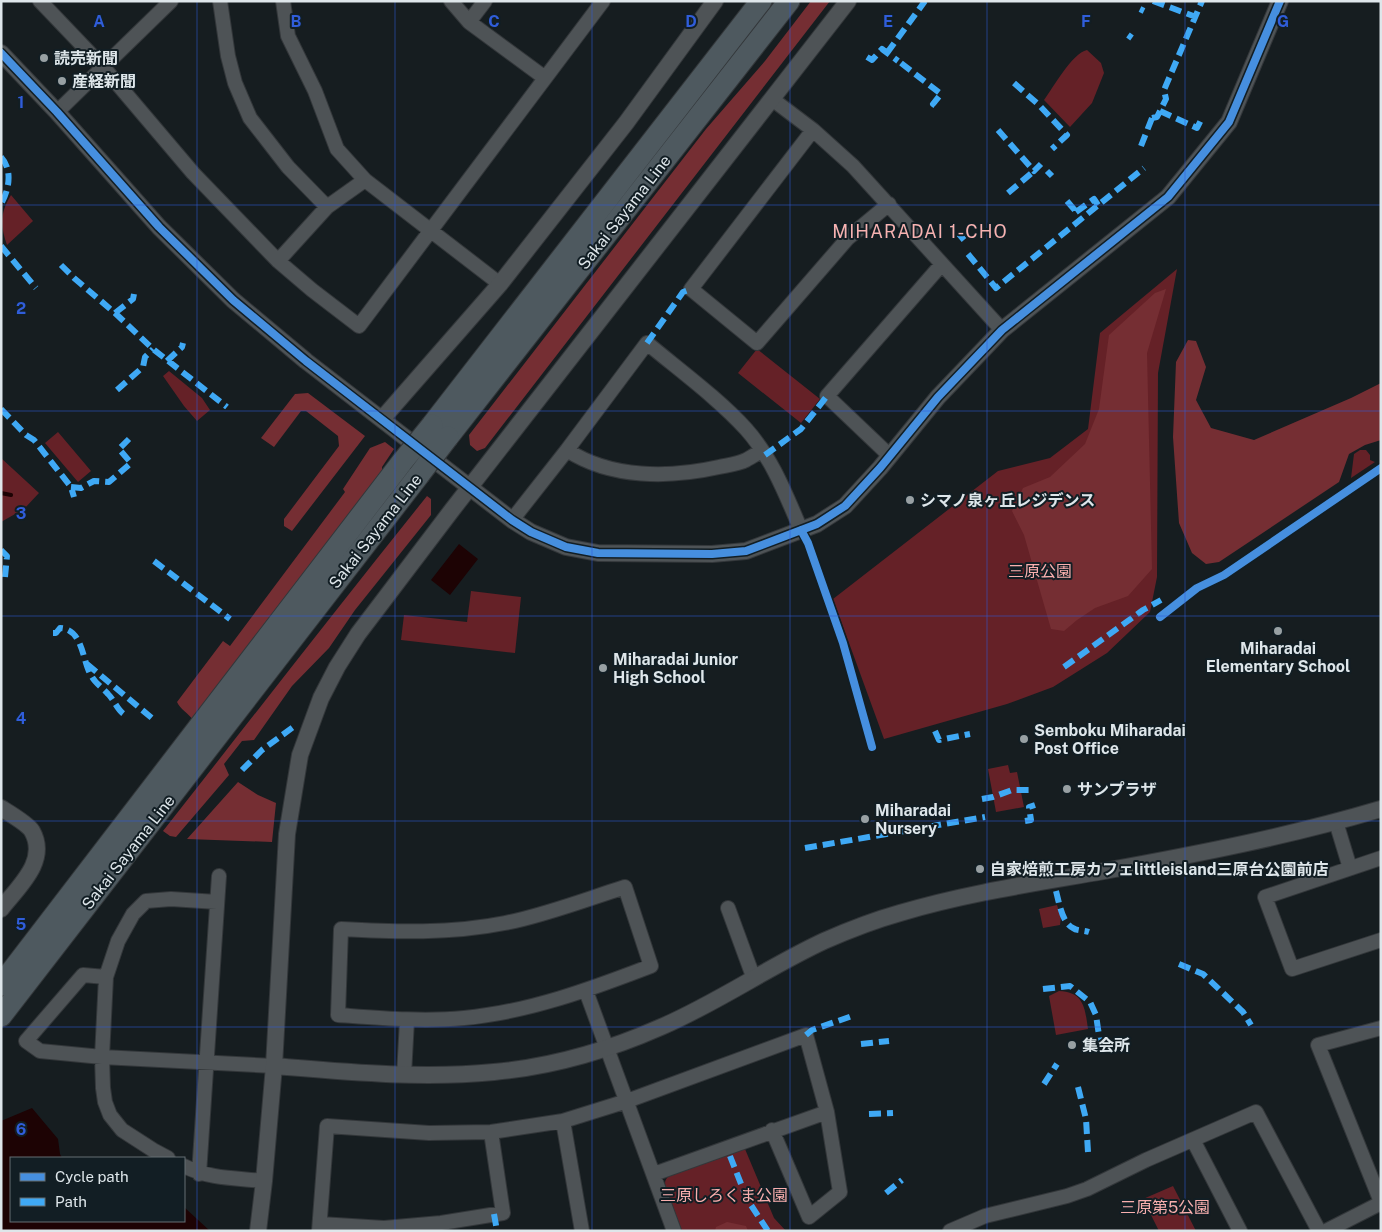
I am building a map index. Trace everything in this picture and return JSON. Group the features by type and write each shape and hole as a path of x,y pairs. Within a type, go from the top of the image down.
{"main road":[{"name":"Sakai Sayama Line","path":"1,1016 419,475 440,431 761,1"},
{"name":"Sakai Sayama Line","path":"1,985 402,462 440,431 789,1"}],"street":[{"path":"40,1 104,68 193,173 278,261 359,326 603,1"},
{"path":"57,112 171,1"},
{"path":"220,1 228,56 235,83 250,118 288,166 328,207"},
{"path":"283,1 288,36 314,91 337,149 365,180 500,284"},
{"path":"451,1 469,22 545,78"},
{"path":"469,22 484,1"},
{"path":"382,419 500,284 626,123 715,1"},
{"path":"258,1231 274,1066 287,834 300,755 321,698 337,667 358,634 848,1"},
{"path":"1,53 57,112 159,227 200,269 268,331 512,520 531,532 566,547 598,553 712,554 746,551 817,524 845,506 890,456 938,397 1002,330 1173,191 1229,122 1280,1"},
{"path":"772,99 813,130 853,166 1002,330"},
{"path":"813,130 692,289 756,343 848,238 889,204"},
{"path":"278,261 328,207 365,180"},
{"path":"890,456 827,396 942,264"},
{"path":"512,520 567,450 647,342 721,405 746,429 762,450 780,482 801,530"},
{"path":"567,450 582,460 605,467 653,475 695,472 744,461 762,450"},
{"path":"1,808 32,830 38,851 33,869 1,909"},
{"path":"106,977 83,975 26,1041 40,1051 207,1063 404,1075 452,1075 496,1072 584,1055 660,1027 824,941 873,922 920,907 967,896 1261,841 1381,809"},
{"path":"1336,822 1350,868"},
{"path":"1381,858 1265,897 1292,969 1381,940"},
{"path":"199,1174 219,876"},
{"path":"625,886 651,966 586,991 506,1012 464,1018 407,1020 338,1014 341,929 441,932 505,923 625,886"},
{"path":"166,1157 122,1130 110,1115 105,1102 102,1056 106,977 118,941 133,914 146,901 171,899 217,902"},
{"path":"728,908 754,978"},
{"path":"586,991 674,1231"},
{"path":"404,1075 407,1020"},
{"path":"1326,1231 1381,1202 1318,1045 1381,1028"},
{"path":"491,1132 503,1213 441,1223 384,1228 320,1228 327,1126 429,1133 491,1132 563,1121 627,1101 806,1035 827,1112 840,1192 809,1216 772,1130"},
{"path":"654,1174 772,1130 827,1112"},
{"path":"950,1231 985,1216 1067,1196 1086,1189 1146,1160 1256,1112 1319,1231"},
{"path":"563,1121 582,1231"},
{"path":"1193,1140 1240,1231"},
{"path":"185,1167 199,1174 264,1181"}],"green space":[{"path":"811,1 830,1 485,448 477,451 470,445 469,435 706,129 765,61"},
{"path":"1087,50 1101,63 1104,73 1092,103 1070,127 1044,100 1075,57"},
{"path":"11,195 33,221 7,245 2,219"},
{"name":"三原公園","path":"1177,269 1158,373 1157,577 1150,612 1107,653 1053,687 1007,704 884,739 833,599 998,471 1050,458 1088,429 1100,333"},
{"path":"1166,289 1147,353 1152,569 1128,596 1095,608 1064,631 1051,629 1024,535 1012,511 1023,488 1050,477 1085,444 1099,409 1109,335 1155,293"},
{"path":"1188,340 1196,341 1206,367 1196,400 1211,428 1254,440 1381,383 1381,440 1365,445 1349,454 1339,482 1219,562 1206,564 1192,553 1179,523 1173,437 1176,362"},
{"path":"757,349 820,399 801,423 738,373"},
{"path":"169,371 202,398 210,410 197,421 163,376"},
{"path":"308,393 365,436 292,531 284,526 284,519 339,446 338,436 306,411 301,411 274,447 261,438 295,394"},
{"path":"58,432 91,471 78,482 45,443"},
{"path":"385,442 394,449 382,467 382,474 193,720 177,702 223,641 230,646 345,492 343,489 370,448"},
{"path":"1360,450 1366,450 1370,455 1370,460 1375,462 1351,478 1354,454"},
{"path":"1,458 39,493 24,509 1,522"},
{"path":"427,496 431,499 431,515 355,610 329,648 292,686 254,740 242,741 224,764 229,775 176,837 170,836 163,831 328,621"},
{"path":"471,591 521,597 515,653 401,640 404,615 467,622"},
{"path":"1008,765 1010,773 1017,772 1024,807 996,812 988,769"},
{"path":"238,782 258,795 276,803 272,842 187,839"},
{"path":"1057,905 1061,917 1060,925 1043,928 1039,909"},
{"path":"1059,991 1074,994 1082,1002 1088,1029 1056,1035 1049,996"},
{"name":"三原しろくま公園","path":"745,1149 774,1218 786,1231 682,1231 665,1186 667,1178 670,1175"},
{"name":"三原第5公園","path":"1173,1186 1196,1231 1159,1231 1143,1199"},
{"path":"727,1222 746,1226 748,1231 715,1231 716,1227"}],"shaded area":[{"path":"459,544 478,559 450,595 431,580"},
{"path":"32,1108 58,1139 62,1157 10,1157 10,1222 185,1222 185,1208 210,1231 1,1231 1,1121"}],"waterway":[{"path":"1,493 11,495"}],"marked path":[{"path":"887,53 925,1"},
{"path":"1153,1 1196,17"},
{"path":"1152,118 1157,117 1166,99 1164,90 1202,1"},
{"path":"1140,9 1144,11"},
{"path":"1128,35 1132,38"},
{"path":"867,57 872,60 882,49 898,61"},
{"path":"901,63 941,94 933,104 939,108"},
{"path":"1014,83 1039,105 1067,135 1052,149"},
{"path":"1160,111 1197,128 1202,118"},
{"path":"1141,146 1152,118 1150,117"},
{"path":"998,130 1034,171 1041,164"},
{"path":"1,157 5,162 8,174 8,186 1,204"},
{"path":"968,254 996,288 1144,168"},
{"path":"1008,193 1034,171"},
{"path":"1047,171 1052,176"},
{"path":"1076,212 1094,199 1098,205"},
{"path":"1067,201 1078,214"},
{"path":"959,234 964,240"},
{"path":"1,246 36,288"},
{"path":"61,265 153,349 227,407"},
{"path":"647,343 683,292 691,289"},
{"path":"115,313 133,299 134,294"},
{"path":"167,361 182,347 183,343"},
{"path":"117,390 143,367 145,357 153,349"},
{"path":"765,455 801,429 827,396"},
{"path":"1,409 26,435 34,440 71,487 74,497"},
{"path":"71,487 81,488 94,481 109,482 131,463 119,449 129,439"},
{"path":"1,550 7,556 5,577"},
{"path":"154,561 230,619"},
{"path":"1064,667 1143,610 1161,600"},
{"path":"53,633 56,633 60,628 74,634 95,682 125,715"},
{"path":"87,664 153,719"},
{"path":"242,770 262,750 296,725"},
{"path":"935,731 939,740 970,734"},
{"path":"982,799 1012,790 1033,790"},
{"path":"1025,821 1031,820 1029,807 1035,805"},
{"path":"805,848 985,817"},
{"path":"1056,891 1066,922 1075,929 1089,932"},
{"path":"1179,964 1203,974 1243,1012 1251,1025"},
{"path":"1043,989 1070,986 1090,1002 1096,1015 1101,1049"},
{"path":"806,1035 812,1030 855,1015"},
{"path":"861,1044 889,1041"},
{"path":"1044,1084 1057,1064"},
{"path":"1078,1087 1086,1119 1088,1152"},
{"path":"869,1114 893,1113"},
{"path":"730,1156 747,1199 768,1231"},
{"path":"886,1193 902,1180"},
{"path":"494,1214 497,1231"}],"cycle path":[{"path":"1,53 57,112 159,227 233,300 306,361 512,520 531,532 566,547 598,553 712,554 746,551 817,524 845,506 880,468 938,397 1002,330 1168,197 1229,122 1280,1"},
{"path":"1160,617 1197,588 1224,575 1381,468"},
{"path":"801,530 808,543 843,643 872,747"}],"place":[{"name":"読売新聞","path":"44,58"},
{"name":"産経新聞","path":"62,81"},
{"name":"シマノ泉ヶ丘レジデンス","path":"910,500"},
{"name":"Miharadai Elementary School","path":"1278,631"},
{"name":"Miharadai Junior High School","path":"603,668"},
{"name":"Semboku Miharadai Post Office","path":"1024,739"},
{"name":"サンプラザ","path":"1067,789"},
{"name":"Miharadai Nursery","path":"865,819"},
{"name":"自家焙煎工房カフェlittleisland三原台公園前店","path":"980,869"},
{"name":"集会所","path":"1072,1045"}],"district":[{"name":"MIHARADAI 1-CHO","path":"920,232"}]}
